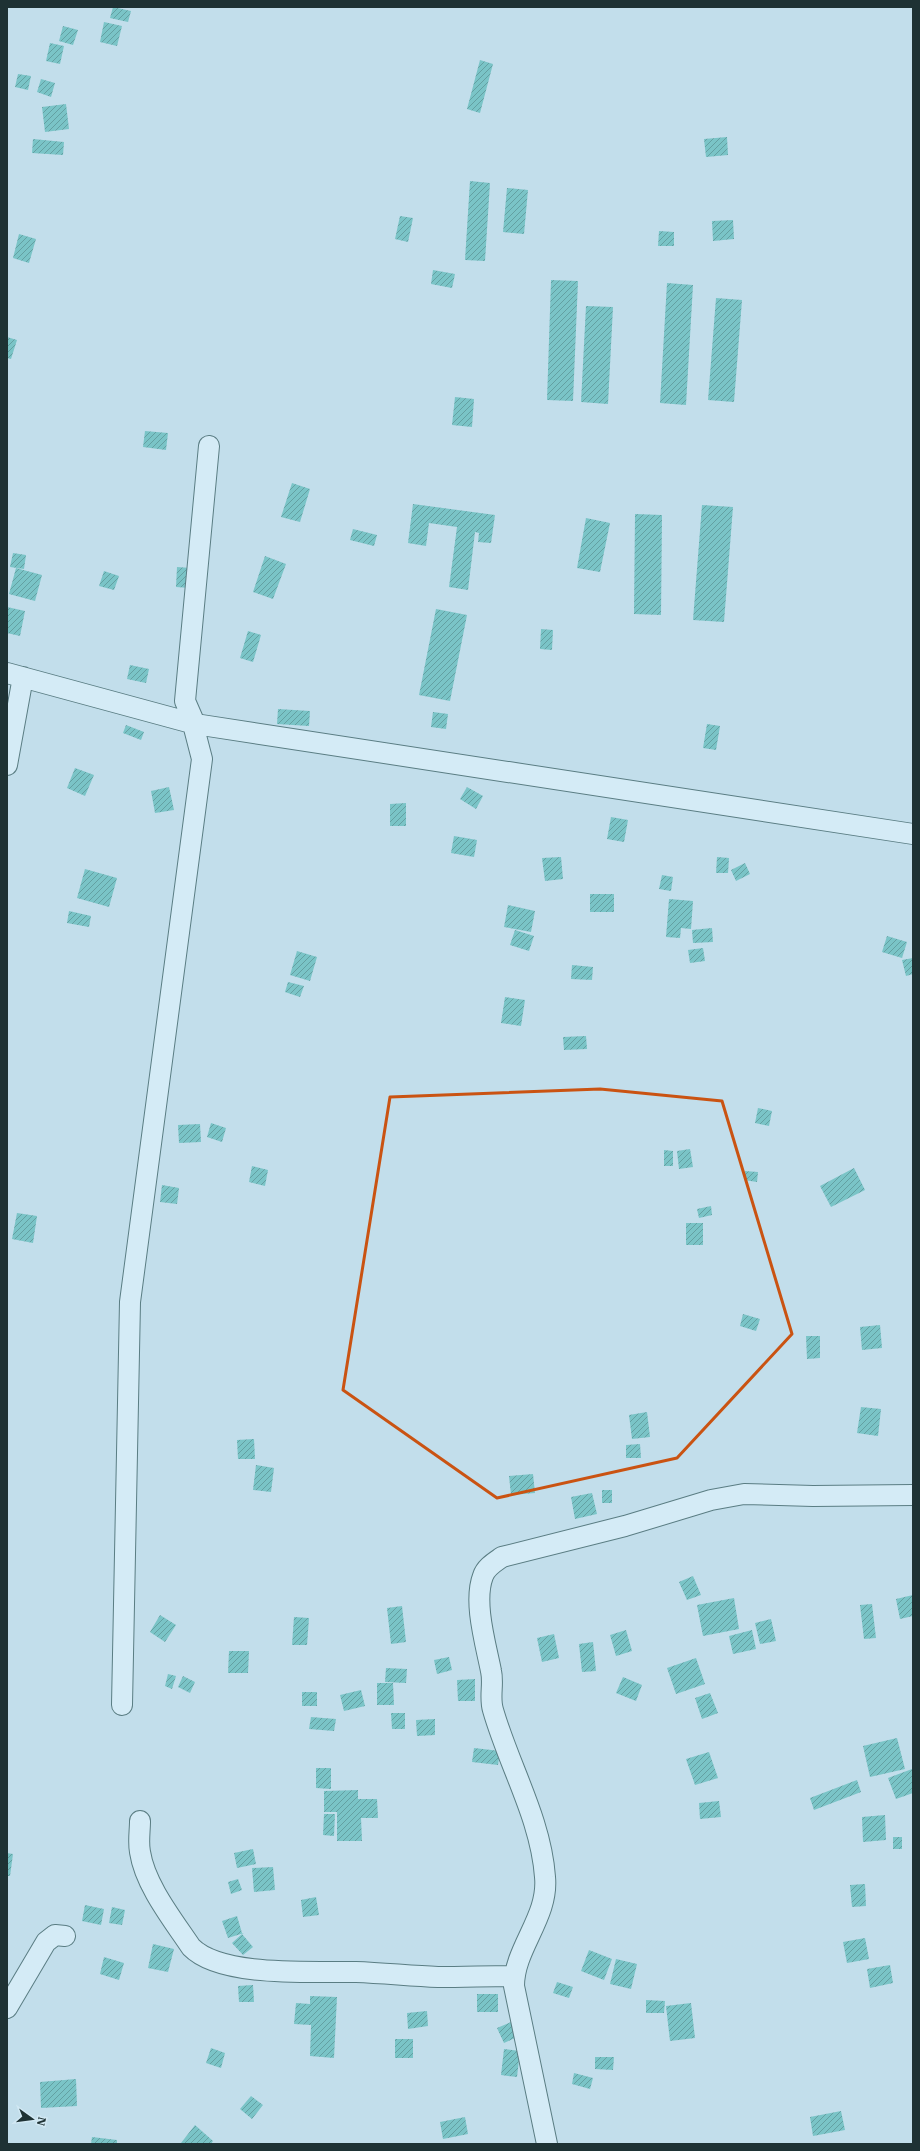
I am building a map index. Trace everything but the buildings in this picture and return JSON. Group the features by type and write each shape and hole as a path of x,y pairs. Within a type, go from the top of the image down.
{"street":[{"path":"122,1705 130,1302 202,759 194,728 195,724 185,700 209,446"},
{"path":"7,765 15,675 195,724 913,834"},
{"path":"546,2144 516,1999 514,1976 517,1962 539,1915 545,1891 545,1877 534,1819 510,1763 491,1703 492,1676 483,1637 481,1612 481,1583 483,1575 489,1568 502,1558 625,1526 711,1500 744,1494 813,1496 913,1495"},
{"path":"140,1821 140,1851 144,1868 150,1883 191,1947 199,1955 209,1960 258,1970 358,1972 438,1977 514,1976"},
{"path":"7,2008 50,1937 55,1935 65,1936"}],"highlighted area":[{"path":"600,1089 722,1101 792,1334 677,1458 497,1498 343,1390 390,1097"}]}
